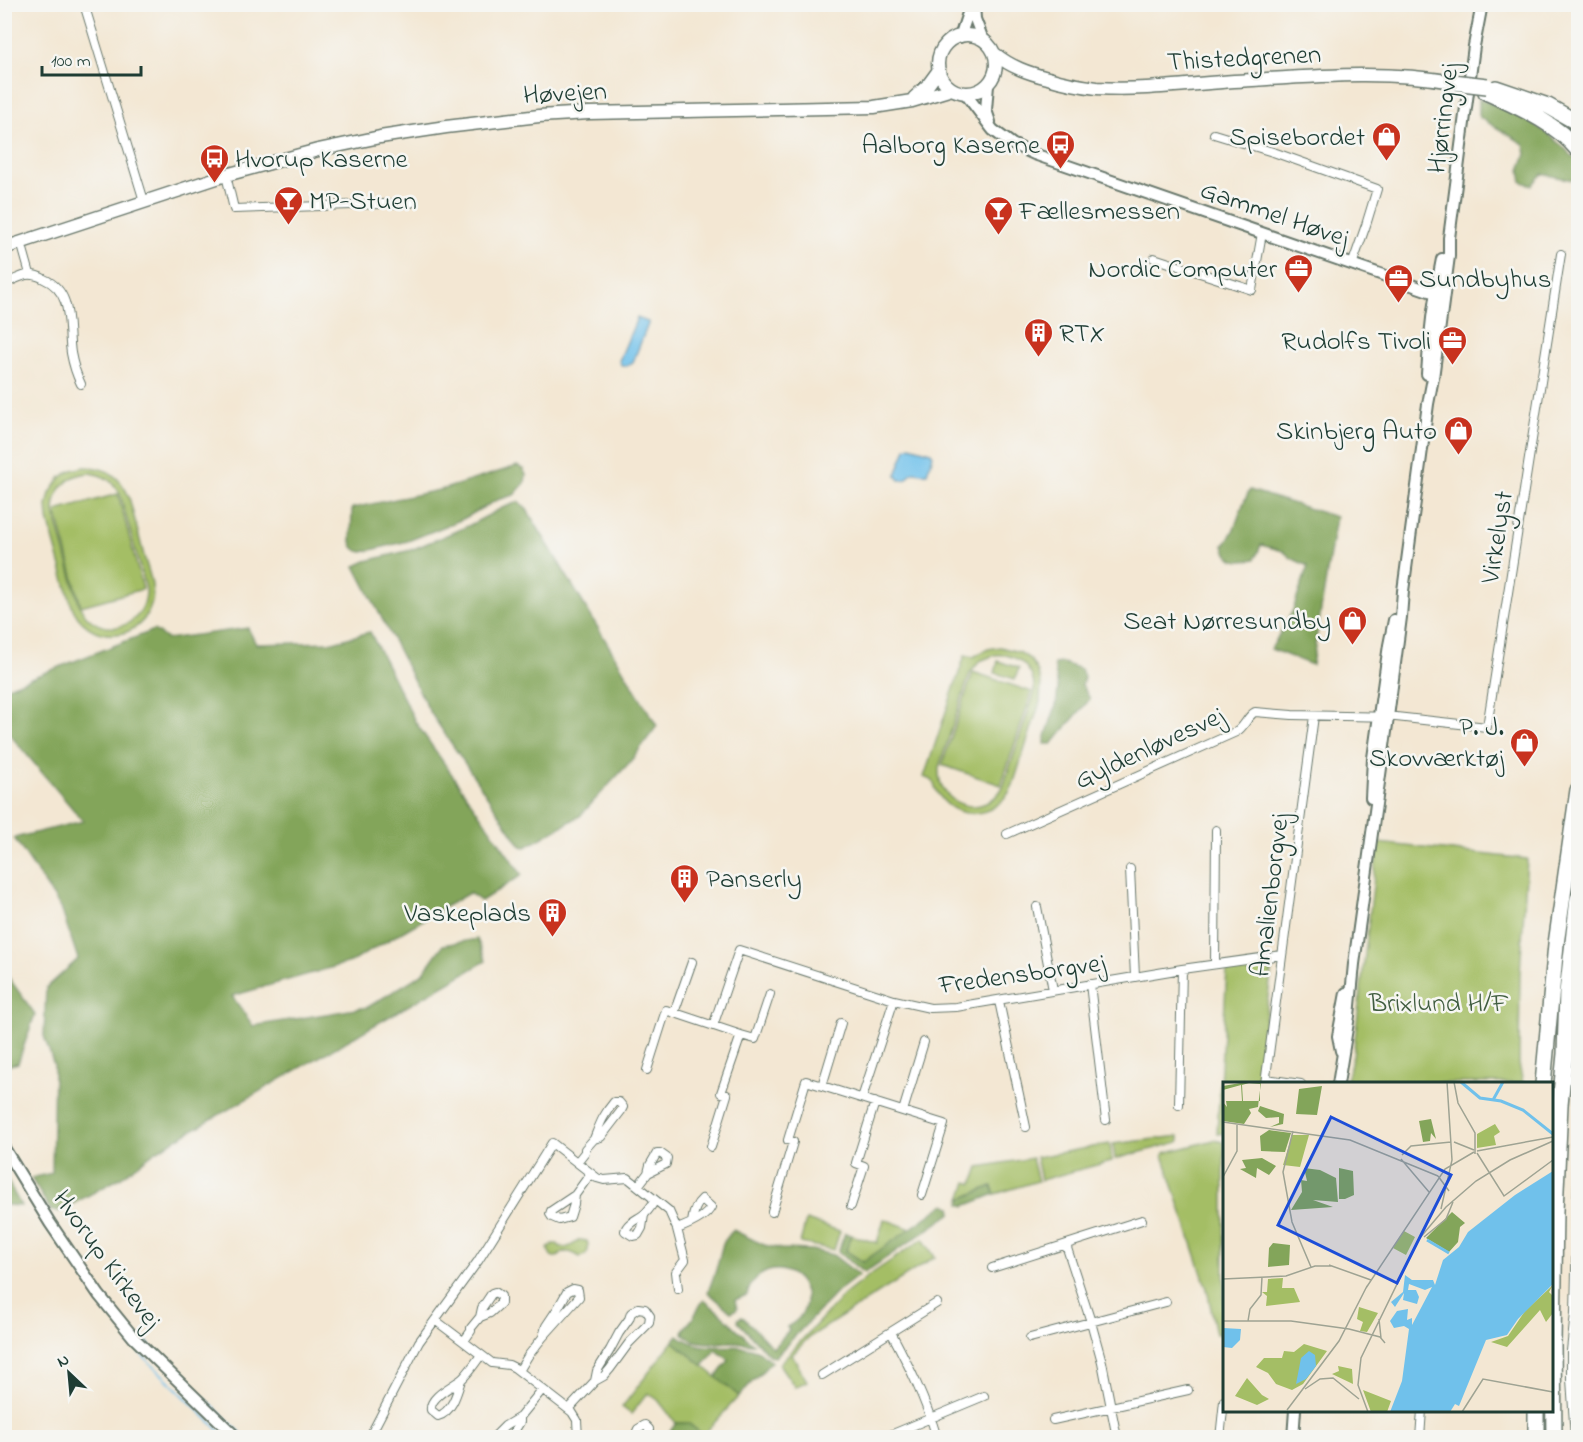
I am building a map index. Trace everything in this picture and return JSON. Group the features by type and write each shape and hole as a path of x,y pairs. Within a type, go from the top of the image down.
{"highway":[{"path":"1450,81 1548,106 1578,123"},
{"path":"1487,89 1556,130 1578,150"},
{"path":"1543,1082 1556,944 1578,790"},
{"path":"1554,1437 1553,1344 1560,1105 1565,1054 1567,993 1578,899"},
{"path":"1565,1054 1578,986"},
{"path":"1536,1412 1536,1437"}],"main road":[{"path":"960,37 972,4"},
{"path":"972,4 983,40"},
{"name":"Hjørringvej","path":"1338,1082 1341,1057 1338,1036 1346,991 1354,964 1384,717 1390,637 1403,591 1428,404 1428,348 1440,293 1443,255 1449,238 1474,46 1482,4"},
{"path":"990,82 978,91 965,93 952,89 939,70 940,55 943,49 954,39 960,37 972,36 988,44 994,54 996,66 990,82 986,110 993,130"},
{"name":"Thistedgrenen","path":"994,54 1012,67 1039,76 1066,83 1108,88 1307,77 1386,76 1450,81"},
{"path":"912,101 939,70"},
{"name":"Thistedgrenen","path":"990,82 1016,74 1039,76"},
{"name":"Høvejen","path":"4,248 226,175 318,150 380,137 539,116 874,107 912,101 952,89"},
{"name":"Gammel Høvej","path":"965,93 993,130 1012,144 1034,154 1440,293"},
{"name":"Hvorup Kirkevej","path":"4,1148 50,1222 106,1304 134,1338 237,1437"},
{"path":"1288,1437 1294,1414"},
{"path":"1293,1437 1294,1414"}],"street":[{"path":"84,4 144,201"},
{"path":"1214,134 1377,189 1352,264"},
{"path":"226,175 234,209 411,203"},
{"path":"1154,258 1252,290 1263,233"},
{"path":"21,242 30,274"},
{"name":"Virkelyst","path":"1384,717 1487,727 1561,254"},
{"path":"4,284 30,274 50,281 59,288 68,308 71,353 81,384"},
{"name":"Gyldenløvesvej","path":"1007,834 1236,732 1255,712 1384,717"},
{"name":"Amalienborgvej","path":"1284,1082 1266,1081 1314,716"},
{"path":"1215,964 1216,830"},
{"path":"1130,869 1134,977"},
{"path":"1037,907 1053,990"},
{"name":"Fredensborgvej","path":"713,1026 739,950 894,1000 930,1008 999,1001 1182,969 1282,955"},
{"path":"674,1013 692,962"},
{"path":"1179,1105 1182,969"},
{"path":"1090,984 1106,1120"},
{"path":"647,1070 666,1010 755,1040 770,994"},
{"path":"862,1098 894,1000"},
{"path":"999,1001 1026,1127"},
{"path":"822,1086 841,1023"},
{"path":"711,1147 727,1095 721,1093 741,1035"},
{"path":"903,1111 924,1042"},
{"path":"772,1212 794,1142 788,1140 806,1081 944,1124 922,1194"},
{"path":"578,1162 594,1139 600,1121 614,1102 619,1102 623,1107 621,1111 602,1137 594,1139"},
{"path":"851,1206 864,1166 856,1163 875,1102"},
{"path":"369,1437 419,1342 478,1261 552,1143 601,1180 628,1178 669,1211 677,1229 685,1260 676,1272 678,1289"},
{"path":"574,1195 591,1173"},
{"path":"638,1186 648,1173"},
{"path":"1575,1437 1571,1351 1575,1314 1578,1183"},
{"path":"644,1215 656,1200"},
{"path":"992,1268 1142,1220"},
{"path":"677,1229 692,1222"},
{"path":"1066,1245 1092,1322 1117,1437"},
{"path":"519,1371 543,1337 579,1297 578,1290 573,1288 567,1292 546,1326 543,1337"},
{"path":"1030,1338 1166,1302"},
{"path":"822,1375 937,1303"},
{"path":"568,1409 595,1381 604,1376 628,1343 649,1323 650,1316 645,1309 638,1308 631,1313 597,1371 595,1381"},
{"path":"464,1341 480,1317"},
{"path":"435,1320 492,1363 509,1365 519,1371 568,1409 577,1420 578,1437"},
{"path":"891,1332 913,1373 937,1437"},
{"path":"461,1380 455,1401 442,1415 438,1416 431,1410 431,1404 444,1389 461,1380 482,1355"},
{"path":"493,1437 520,1417 542,1389"},
{"path":"1053,1420 1188,1390"},
{"path":"883,1437 984,1396"},
{"path":"1221,1437 1223,1412"},
{"path":"1420,1437 1422,1412"},
{"path":"510,1437 520,1417"},
{"path":"634,1437 638,1429 645,1425 649,1429 646,1437"}],"green space":[{"path":"1479,99 1521,116 1556,140 1578,162 1578,181 1542,174 1532,185 1522,182 1520,170 1526,154 1524,144 1479,117"},
{"path":"517,466 523,469 526,475 525,483 514,495 497,500 463,519 408,541 363,552 357,550 351,542 352,508 444,489"},
{"path":"92,467 106,471 117,478 129,497 151,578 153,595 147,615 138,626 126,632 100,633 88,627 78,617 71,604 48,519 47,506 50,493 61,477 72,470","holes":["82,474 95,474 112,482 118,489 146,589 144,603 139,614 131,622 120,626 98,625 88,618 80,607 54,512 60,490 69,480"]},
{"path":"1250,490 1336,517 1312,665 1271,649 1293,610 1308,566 1291,558 1283,551 1261,545 1255,559 1235,560 1226,551 1224,545 1229,539"},
{"path":"118,494 143,589 81,606 56,511"},
{"path":"518,502 526,508 657,726 630,762 580,816 526,847 521,846 430,712 355,566 411,550"},
{"path":"248,628 256,644 333,642 370,632 416,723 522,875 481,901 469,893 351,962 232,996 253,1026 368,1007 422,974 443,945 477,939 486,961 156,1151 120,1178 60,1211 51,1211 31,1178 52,1173 54,1065 44,1036 46,988 78,959 61,908 14,838 83,821 5,729 5,688 154,630 167,639"},
{"path":"1000,647 1019,652 1030,659 1041,682 1040,702 1013,785 1005,798 995,807 983,812 971,813 959,811 948,805 939,795 933,781 924,777 965,655 973,657 988,649","holes":["995,655 1004,655 1018,660 1029,671 1034,685 1034,694 1003,787 994,798 984,804 973,806 962,804 945,791 940,780 939,767 970,673 980,661"]},
{"path":"998,661 1019,668 1015,679 995,673"},
{"path":"1063,663 1081,669 1084,677 1082,685 1090,699 1052,744 1045,744 1058,689 1054,664"},
{"path":"973,672 1032,692 1001,785 942,765"},
{"name":"Brixlund H/F","path":"1378,843 1527,859 1520,974 1519,1064 1523,1082 1346,1082 1353,1056"},
{"path":"1269,963 1272,966 1257,1082 1223,1082 1223,1134 1217,1133 1227,969"},
{"path":"4,974 35,1014 18,1063 5,1066"},
{"path":"1179,1136 1179,1142 1115,1159 1113,1144"},
{"path":"1214,1140 1223,1142 1223,1334 1216,1334 1207,1289 1164,1153"},
{"path":"1110,1144 1112,1161 1041,1180 1036,1157"},
{"path":"1032,1158 1038,1181 995,1194 991,1186 961,1199 967,1182 973,1184 979,1167"},
{"path":"5,1176 21,1206 5,1205"},
{"path":"992,1186 995,1194 965,1206 960,1204 961,1199"},
{"path":"945,1204 951,1207 952,1213 864,1273 838,1252 845,1233 851,1235 846,1251 863,1262"},
{"path":"884,1219 911,1229 863,1262 846,1251 851,1235 877,1243"},
{"path":"806,1220 840,1231 834,1250 800,1243"},
{"path":"733,1230 764,1245 782,1249 812,1250 833,1255 859,1275 837,1292 775,1357 770,1356 738,1322 738,1319 744,1318 773,1348 789,1330 787,1327 799,1318 805,1306 806,1295 794,1276 784,1271 772,1270 754,1280 747,1295 735,1300 737,1309 731,1312 708,1292 723,1243"},
{"path":"923,1239 935,1257 808,1338 792,1355 807,1381 795,1387 779,1364 844,1295"},
{"path":"580,1240 587,1241 588,1251 580,1257 566,1252 554,1257 548,1249 553,1244 566,1248"},
{"path":"704,1300 753,1344 700,1342 683,1333"},
{"path":"678,1335 699,1345 750,1348 760,1352 771,1362 739,1396 716,1377 729,1360 716,1350 703,1366 673,1341"},
{"path":"673,1341 739,1396 703,1435 688,1423 676,1423 658,1400 648,1393 631,1414 622,1407"},
{"path":"676,1423 688,1423 703,1435 701,1437 666,1437"}],"water":[{"path":"637,318 648,324 633,362 622,366 619,361"},
{"path":"910,446 931,452 933,455 927,473 914,472 900,480 896,475 906,448"}],"waterway":[{"path":"144,1339 150,1346"},
{"path":"140,1353 227,1438"},
{"path":"173,1369 246,1438"}],"place":[{"name":"Spisebordet","path":"1386,162"},
{"name":"Aalborg Kaserne","path":"1061,170"},
{"name":"Hvorup Kaserne","path":"214,184"},
{"name":"MP-Stuen","path":"288,226"},
{"name":"Fællesmessen","path":"998,236"},
{"name":"Nordic Computer","path":"1298,294"},
{"name":"Sundbyhus","path":"1398,304"},
{"name":"RTX","path":"1038,358"},
{"name":"Rudolfs Tivoli","path":"1452,366"},
{"name":"Skinbjerg Auto","path":"1458,456"},
{"name":"Seat Nørresundby","path":"1352,646"},
{"name":"P. J. Skovværktøj","path":"1525,768"},
{"name":"Panserly","path":"685,904"},
{"name":"Vaskeplads","path":"552,938"}]}
